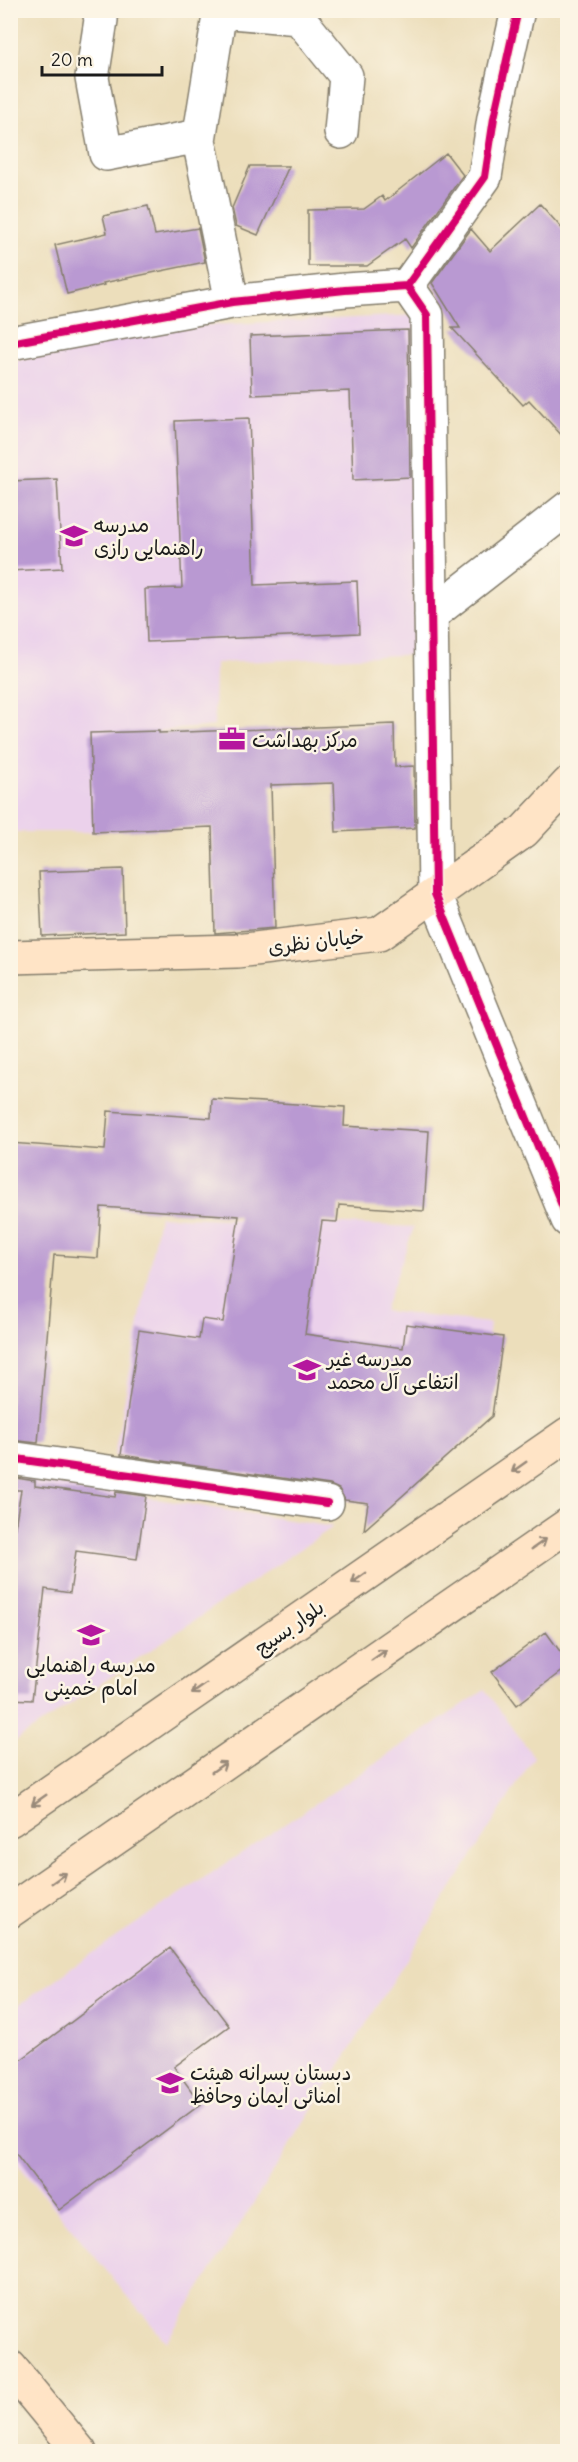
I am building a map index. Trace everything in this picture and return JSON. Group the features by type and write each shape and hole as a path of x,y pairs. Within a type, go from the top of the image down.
{"main road":[{"name":"خیابان نظری","path":"10,957 237,951 380,934 524,831 567,784"},
{"name":"بلوار بسیج","path":"10,1820 567,1434"},
{"path":"10,1911 567,1525"},
{"path":"13,2373 80,2451"}],"street":[{"path":"99,10 101,20 92,78 106,154 199,136"},
{"path":"407,286 485,177 494,118 518,10"},
{"path":"232,302 199,136 220,11 299,18 346,76 341,132"},
{"path":"10,343 232,302 407,286"},
{"path":"407,286 427,315 435,894 567,1220"},
{"path":"431,615 567,508"},
{"path":"10,1458 327,1503"}],"shaded area":[{"path":"418,315 426,654 215,663 214,726 159,731 93,832 11,832 10,362 165,327"},
{"name":"مدرسه غیر انتفاعی آل محمد","path":"159,1216 414,1227 384,1311 490,1323 479,1417 383,1493 114,1456"},
{"name":"مدرسه راهنمایی امام خمینی","path":"11,1476 333,1527 11,1744"},
{"name":"دبستان پسرانه هیئت امنائی ایمان وحافظ","path":"485,1690 534,1757 166,2342 11,2156 10,2011 116,1937"}],"building":[{"path":"446,153 463,175 411,248 405,239 367,266 308,266 308,210 364,209 382,196 385,201"},
{"path":"250,166 289,166 258,235 236,226 232,208"},
{"path":"540,204 567,234 567,441 529,400 523,405 452,328 460,328 432,283 471,229 490,251"},
{"path":"148,206 155,235 198,228 205,262 103,283 104,285 67,294 55,245 107,233 103,216"},
{"path":"408,330 410,477 353,480 350,391 252,395 250,336"},
{"path":"249,418 255,585 357,581 359,633 147,642 145,589 182,588 175,421"},
{"path":"57,479 62,568 10,571 10,481"},
{"path":"394,724 395,767 414,766 415,828 336,832 334,783 271,785 275,928 215,933 212,827 93,832 90,733 159,731 159,733"},
{"path":"123,869 125,932 42,936 39,872"},
{"path":"212,1099 345,1107 344,1126 429,1131 424,1211 339,1205 337,1222 322,1221 305,1334 403,1348 406,1324 503,1337 492,1416 364,1530 368,1503 345,1500 339,1489 330,1485 121,1455 139,1330 199,1339 202,1319 223,1322 239,1216 101,1207 98,1258 54,1255 38,1443 10,1440 10,1143 105,1150 108,1111 211,1118"},
{"path":"10,1477 35,1481 35,1486 115,1497 116,1492 146,1496 137,1559 76,1551 70,1593 45,1589 32,1700 10,1699 10,1558 21,1490 10,1490"},
{"path":"546,1632 567,1661 567,1667 517,1705 492,1672"},
{"path":"170,1948 229,2026 174,2067 201,2104 59,2210 10,2146 10,2068"}],"cycle path":[{"path":"407,286 485,177 494,118 518,10"},
{"path":"10,343 232,302 345,290 407,286 427,315 435,894 568,1220"},
{"path":"10,1458 327,1503"}],"place":[{"name":"مدرسه راهنمایی رازی","path":"74,536"},
{"name":"مرکز بهداشت","path":"232,739"},
{"name":"مدرسه غیر انتفاعی آل محمد","path":"307,1370"},
{"name":"مدرسه راهنمایی امام خمینی","path":"91,1635"},
{"name":"دبستان پسرانه هیئت امنائی ایمان وحافظ","path":"170,2083"}]}
